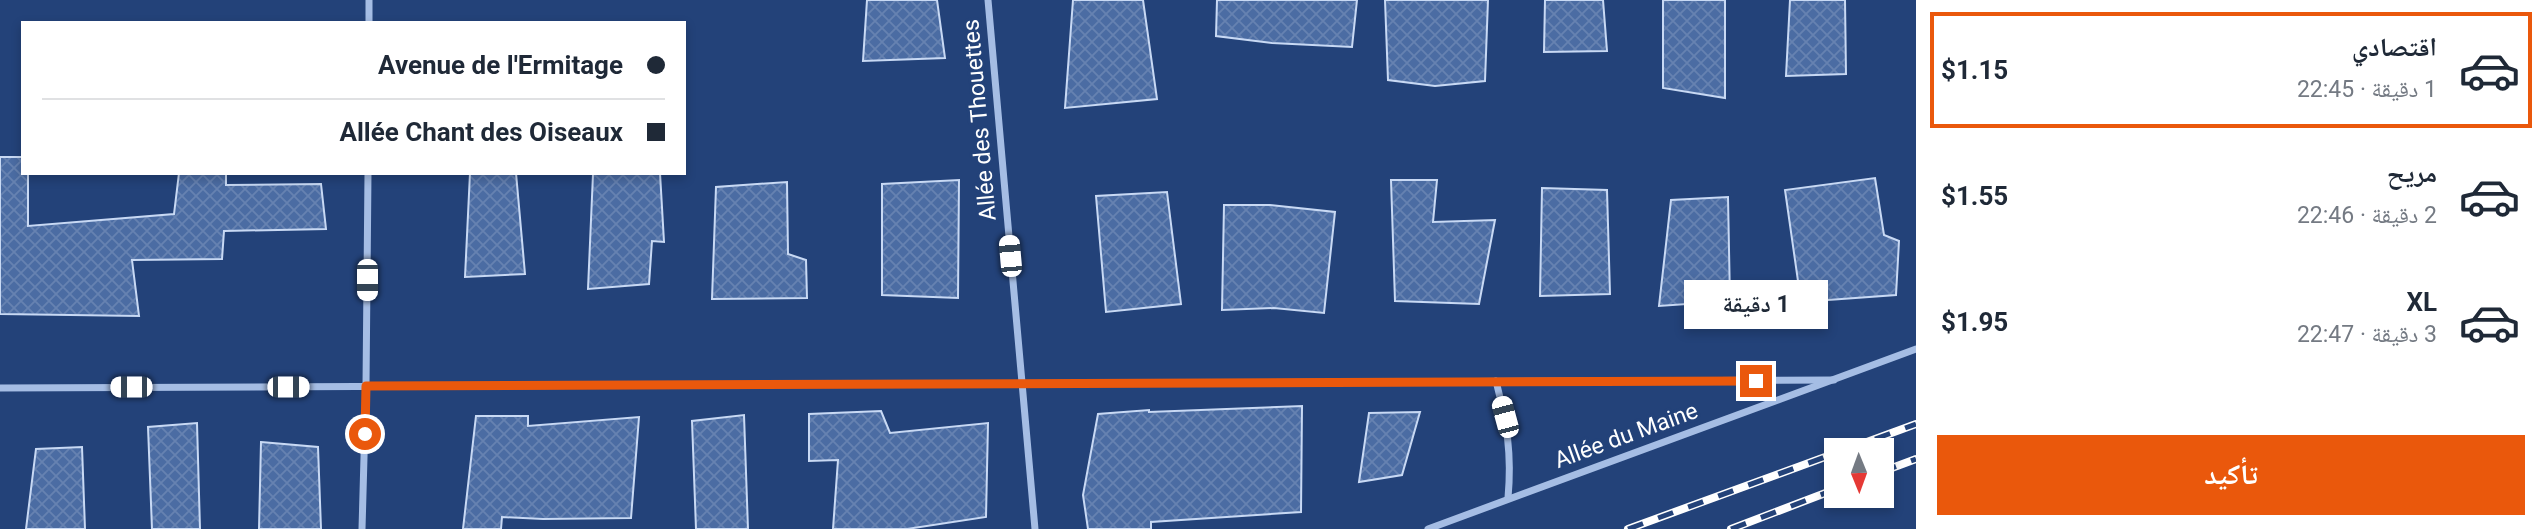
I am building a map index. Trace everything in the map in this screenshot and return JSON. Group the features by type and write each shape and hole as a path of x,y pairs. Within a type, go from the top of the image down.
{"street":[{"path":"369,0 369,21"},
{"name":"Allée des Thouettes","path":"988,0 1035,529"},
{"path":"362,529 368,175"},
{"name":"Allée du Maine","path":"1428,529 1916,349"},
{"path":"0,388 1835,380"},
{"path":"1496,381 1505,417 1511,463 1508,498"}],"building":[{"path":"867,0 937,0 945,58 863,61"},
{"path":"1073,0 1143,0 1157,99 1065,108"},
{"path":"1217,0 1357,0 1352,47 1272,43 1216,36"},
{"path":"1385,0 1488,0 1485,81 1435,86 1388,80"},
{"path":"1545,0 1603,0 1607,51 1544,52"},
{"path":"1663,0 1725,0 1725,98 1663,88"},
{"path":"1790,0 1845,0 1846,74 1786,76"},
{"path":"0,157 21,157 21,175 28,175 28,226 174,214 179,175 226,175 226,185 321,184 326,229 224,231 222,259 132,260 139,316 0,314"},
{"path":"470,175 516,175 525,274 465,277"},
{"path":"593,175 660,175 664,242 652,241 649,284 588,289"},
{"path":"1875,178 1884,235 1899,241 1896,295 1801,302 1785,190"},
{"path":"959,180 958,298 882,295 882,184"},
{"path":"1391,180 1437,180 1433,222 1495,220 1479,304 1395,301"},
{"path":"787,182 788,254 806,260 807,298 712,299 716,187"},
{"path":"1542,188 1607,190 1610,294 1540,296"},
{"path":"1167,192 1181,304 1106,312 1096,196"},
{"path":"1728,197 1730,301 1659,306 1671,200"},
{"path":"1224,205 1270,205 1335,212 1324,313 1274,308 1222,310"},
{"path":"1302,406 1301,512 1151,522 1151,529 1088,529 1083,495 1098,414"},
{"path":"881,411 890,433 988,423 986,517 907,529 833,529 838,460 809,461 809,414"},
{"path":"1420,412 1402,475 1359,482 1369,413"},
{"path":"744,415 748,529 696,529 692,421"},
{"path":"476,416 528,416 528,426 639,417 631,518 502,517 501,529 463,529"},
{"path":"197,423 200,529 152,529 148,427"},
{"path":"261,442 318,447 321,529 259,529"},
{"path":"82,447 85,529 26,529 36,449"}],"railway":[{"path":"1878,438 1916,424"},
{"path":"1628,529 1824,457"},
{"path":"1894,467 1916,459"},
{"path":"1731,529 1824,494"}],"route":[{"path":"365,434 366,386 1756,381"}]}
